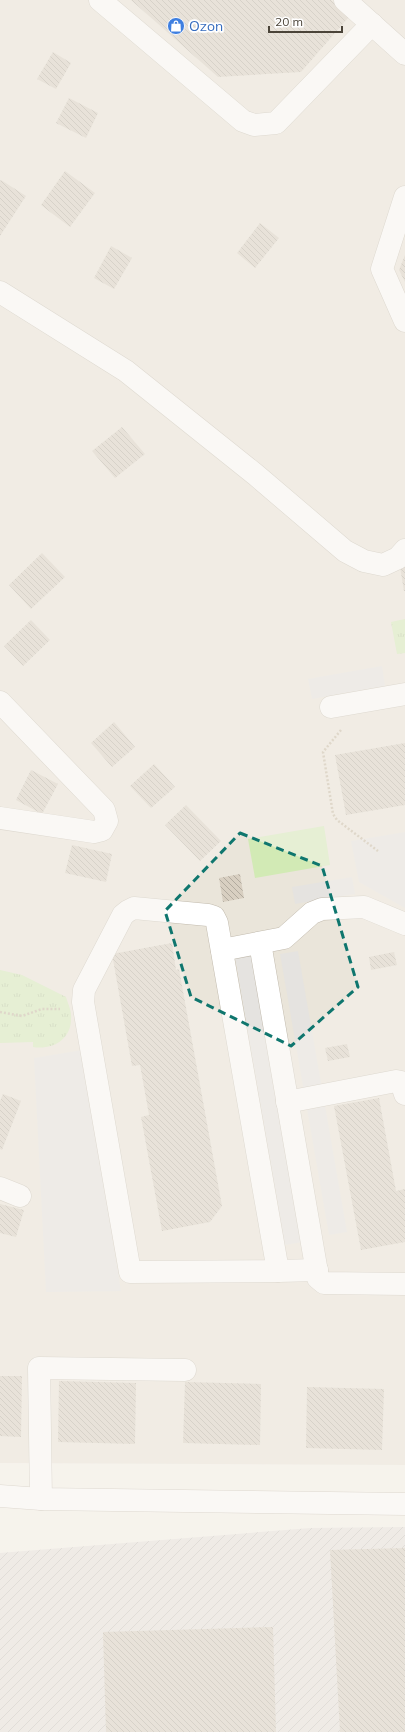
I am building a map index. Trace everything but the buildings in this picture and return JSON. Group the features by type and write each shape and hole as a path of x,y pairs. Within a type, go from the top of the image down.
{"street":[{"path":"100,0 243,121 254,125 276,123 372,24"},
{"path":"345,0 405,54"},
{"path":"405,197 382,269 405,321"},
{"path":"0,292 126,371 256,475 345,551 364,562 383,565 398,558 405,550"},
{"path":"331,707 405,694"},
{"path":"0,702 104,810 107,821 102,830 94,832 0,818"},
{"path":"222,950 284,938 312,914 322,908 364,906 405,924"},
{"path":"278,1271 217,923 214,917 208,915 134,908 123,916 84,990 83,1002 130,1272 278,1271 317,1270"},
{"path":"260,943 318,1278 324,1283 405,1284"},
{"path":"288,1102 396,1081 401,1082 405,1094"},
{"path":"0,1188 20,1196"},
{"path":"41,1499 39,1368 185,1370"},
{"path":"0,1496 41,1499 405,1504"}],"path":[{"path":"336,736 325,749 323,758 334,817 378,851"},
{"path":"0,1012 22,1016 42,1009 53,1008 75,1012 85,1016"}],"highlighted area":[{"path":"240,833 322,866 358,987 291,1046 191,997 165,911"}],"shaded area":[{"path":"0,0 405,0 405,1465 0,1463"},
{"path":"382,666 385,686 312,699 308,679"},
{"path":"405,832 405,908 359,882 351,841"},
{"path":"352,877 355,894 295,904 292,887"},
{"path":"298,951 347,1232 329,1235 280,954"},
{"path":"252,954 303,1242 285,1245 235,957"},
{"path":"82,1050 121,1291 46,1292 34,1058"},
{"path":"405,1527 405,1732 0,1732 0,1553 311,1528"}],"green space":[{"path":"405,619 405,653 397,654 391,622"},
{"path":"324,826 330,865 255,878 248,839"},
{"path":"0,970 22,975 66,997 71,1016 68,1033 64,1038 53,1045 40,1048 33,1047 33,1042 0,1043"}],"place":[{"name":"Ozon","path":"176,26"}]}
